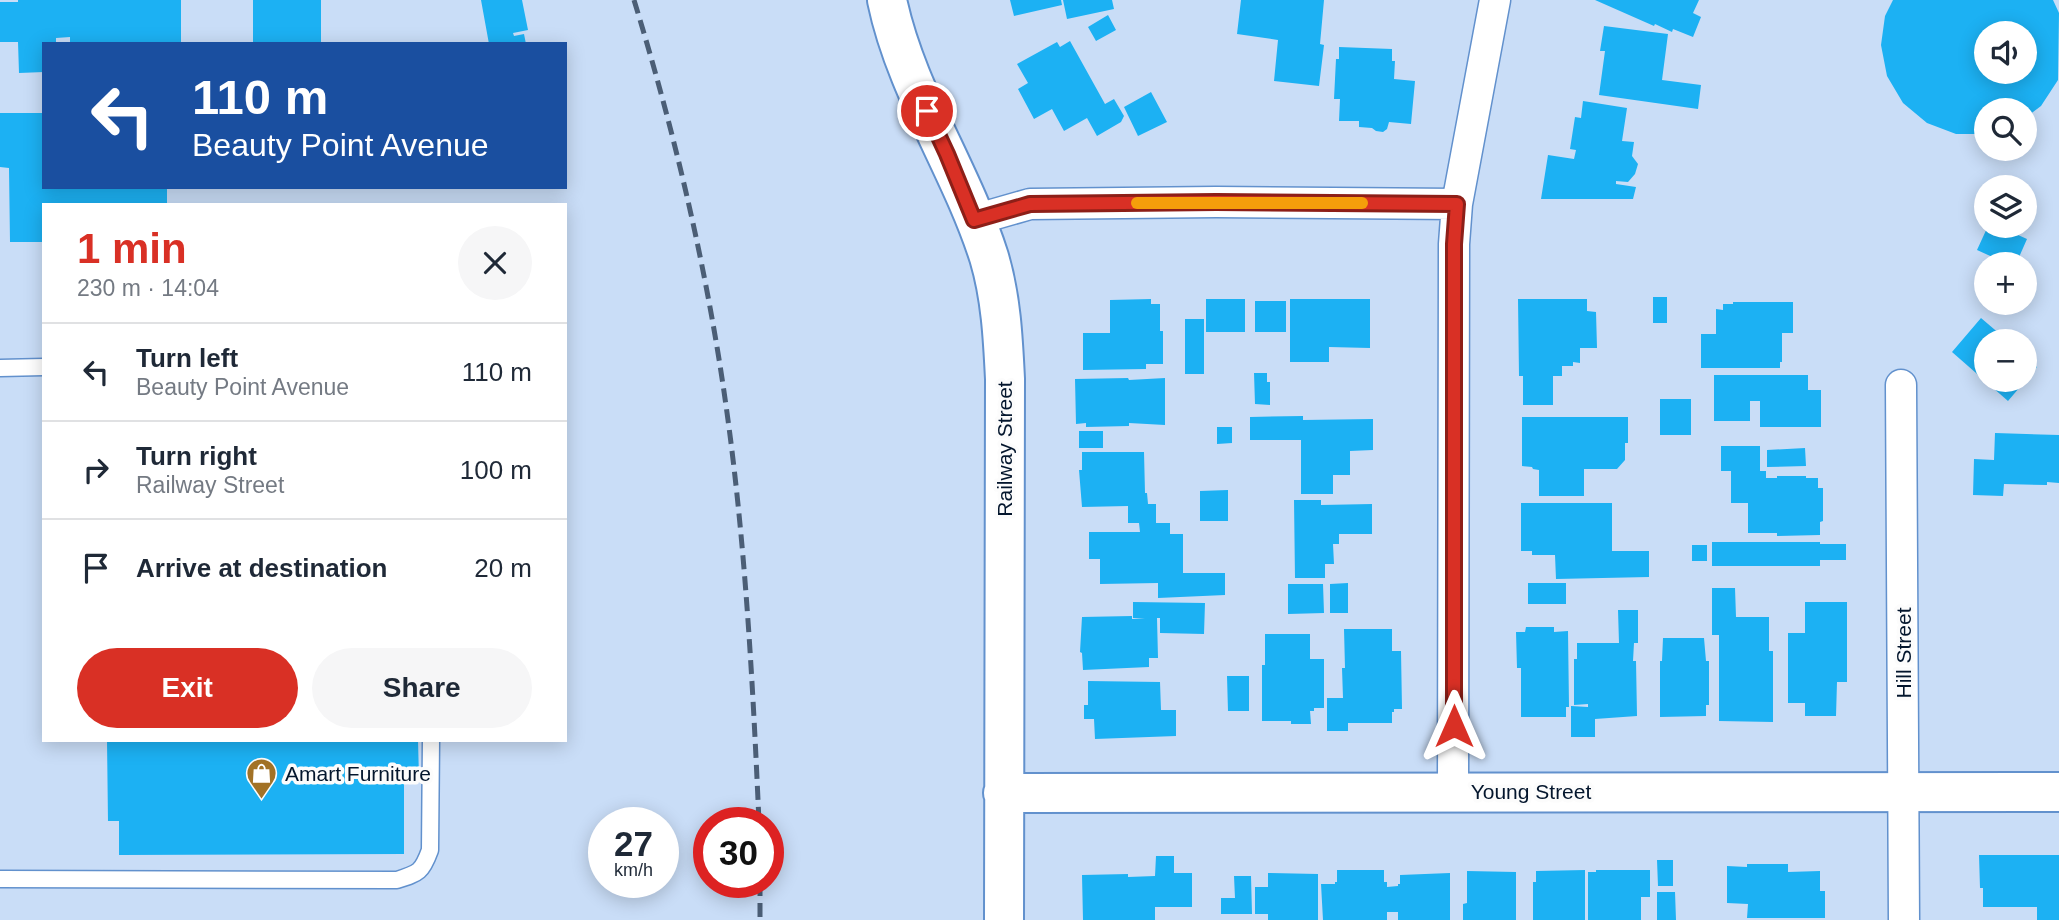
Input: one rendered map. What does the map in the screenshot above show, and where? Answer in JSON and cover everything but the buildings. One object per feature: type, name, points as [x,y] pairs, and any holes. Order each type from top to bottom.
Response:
[{"type":"street","name":"Railway Street","points":[[887,0],[892,25],[916,89],[974,220],[989,258],[998,293],[1005,379],[1004,920]]},
{"type":"street","points":[[1453,791],[1454,244],[1457,204],[1495,0]]},
{"type":"street","points":[[974,220],[1030,204],[1457,204]]},
{"type":"street","name":"Hill Street","points":[[1901,385],[1904,920]]},
{"type":"street","name":"Young Street","points":[[1003,793],[2059,792]]},
{"type":"lane","points":[[0,368],[42,367]]},
{"type":"lane","points":[[0,879],[397,880],[414,875],[424,867],[430,850],[431,742]]},
{"type":"railway","points":[[634,0],[664,103],[690,208],[720,367],[744,570],[758,807]]},
{"type":"railway","points":[[760,898],[760,920]]},
{"type":"slow traffic","points":[[1137,203],[1362,203]]},
{"type":"place","name":"Amart Furniture","points":[[262,800]]},
{"type":"route","points":[[927,111],[974,220],[1030,204],[1457,204],[1454,244],[1454,726]]}]
